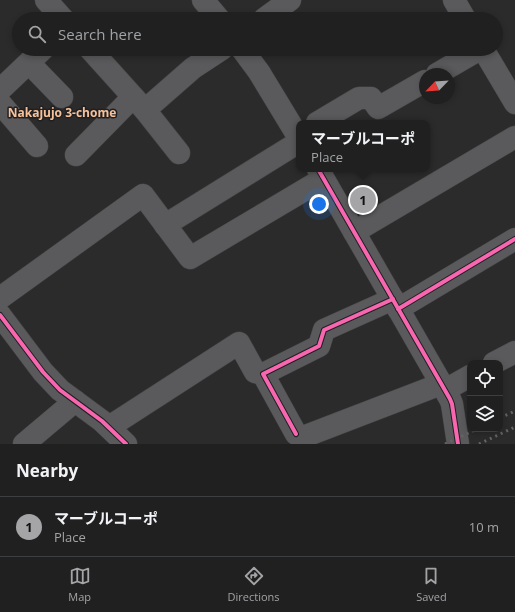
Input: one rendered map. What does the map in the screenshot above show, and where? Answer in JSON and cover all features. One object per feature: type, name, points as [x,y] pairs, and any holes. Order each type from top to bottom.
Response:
[{"type":"street","points":[[46,0],[57,12]]},
{"type":"street","points":[[203,0],[213,12]]},
{"type":"street","points":[[274,12],[290,0]]},
{"type":"street","points":[[0,90],[36,56],[62,97]]},
{"type":"street","points":[[96,56],[139,103],[179,153]]},
{"type":"street","points":[[76,155],[139,103],[211,56]]},
{"type":"street","points":[[247,56],[259,72],[296,134]]},
{"type":"street","points":[[448,68],[469,56]]},
{"type":"street","points":[[486,56],[514,98]]},
{"type":"street","points":[[322,120],[359,98],[371,98],[380,113],[419,85]]},
{"type":"street","points":[[0,103],[37,146]]},
{"type":"street","points":[[354,232],[515,136]]},
{"type":"street","points":[[166,225],[296,138]]},
{"type":"street","points":[[0,298],[143,195],[190,258],[320,174],[396,304],[452,404],[458,444]]},
{"type":"street","points":[[109,427],[239,343],[256,372],[263,374],[320,346],[324,330],[396,304],[515,240]]},
{"type":"street","points":[[0,315],[43,372],[60,390],[109,427],[126,444]]},
{"type":"street","points":[[500,360],[515,352]]},
{"type":"street","points":[[263,374],[291,439],[303,437],[467,377]]},
{"type":"street","points":[[24,444],[75,401]]},
{"type":"railway","points":[[503,417],[515,411]]},
{"type":"railway","points":[[479,444],[515,427]]},
{"type":"railway","points":[[445,444],[471,432]]},
{"type":"cycle path","points":[[320,172],[450,399],[458,444]]},
{"type":"cycle path","points":[[398,309],[515,239]]},
{"type":"cycle path","points":[[296,434],[263,374],[319,346],[324,330],[393,299]]},
{"type":"cycle path","points":[[0,315],[43,372],[60,390],[102,421],[126,444]]},
{"type":"place","name":"マーブルコーポ","points":[[363,200]]},
{"type":"district","name":"Nakajujo 3-chome","points":[[62,112]]}]
